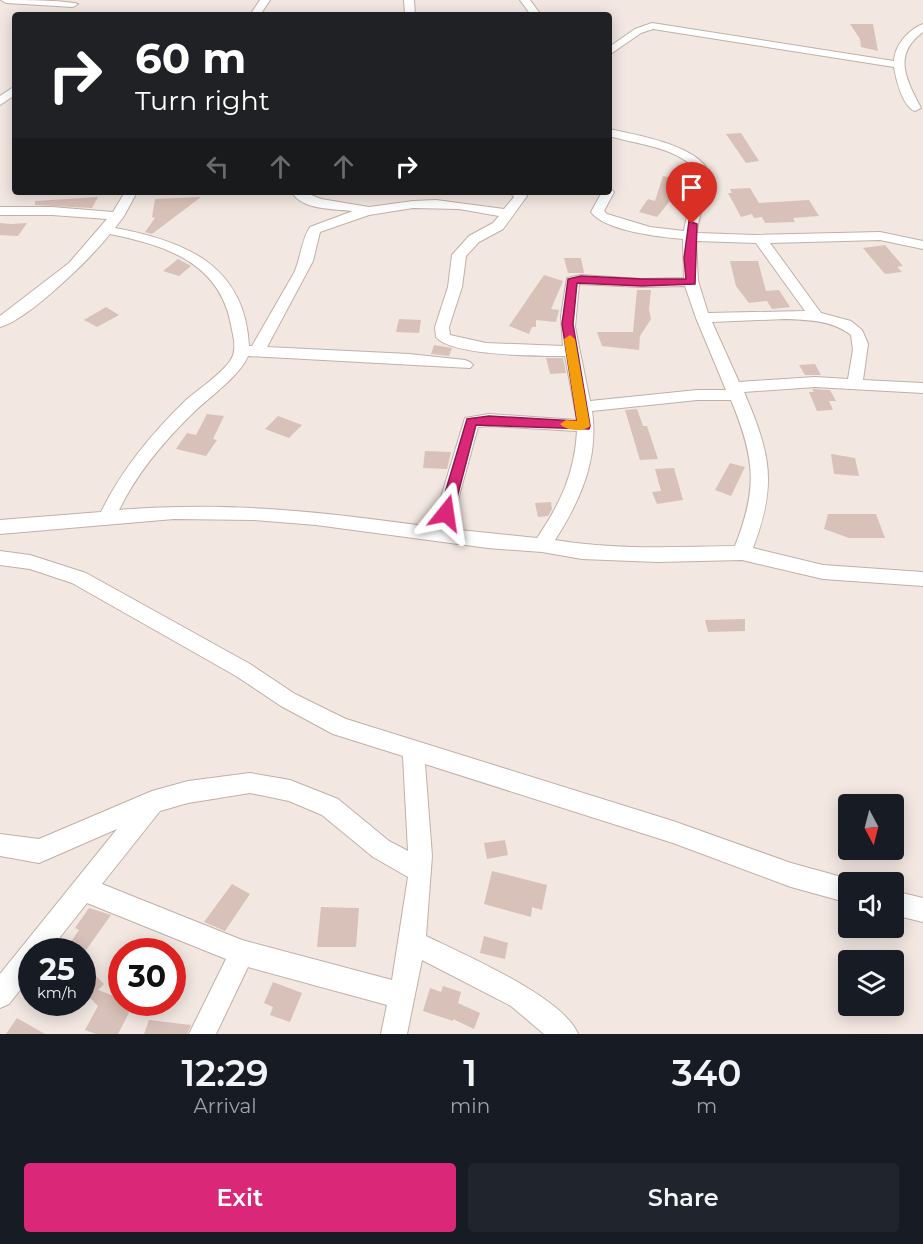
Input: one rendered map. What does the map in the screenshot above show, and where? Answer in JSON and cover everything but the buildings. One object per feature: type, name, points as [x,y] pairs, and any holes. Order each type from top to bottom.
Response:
[{"type":"street","points":[[6,0],[75,2]]},
{"type":"street","points":[[612,50],[638,31],[652,26],[898,65]]},
{"type":"street","points":[[915,108],[899,76],[898,65],[903,44],[913,33],[923,27]]},
{"type":"street","points":[[0,102],[12,92]]},
{"type":"street","points":[[612,133],[675,151],[694,159],[702,174],[691,236],[691,282],[703,318],[749,426],[761,479],[756,513],[742,553]]},
{"type":"street","points":[[0,323],[43,294],[75,267],[118,216],[129,195]]},
{"type":"street","points":[[300,195],[319,202],[372,210]]},
{"type":"street","points":[[520,195],[509,214],[498,226],[474,239],[459,255],[455,287],[442,327],[443,337],[466,344],[513,350],[572,351]]},
{"type":"street","points":[[606,195],[597,212],[602,217],[639,227],[691,236],[760,239],[881,236],[923,244]]},
{"type":"street","points":[[107,517],[118,490],[146,453],[188,408],[249,351],[298,279],[309,254],[314,230],[327,223],[372,210],[407,204],[440,202],[509,214]]},
{"type":"street","points":[[0,211],[52,211],[118,216]]},
{"type":"street","points":[[107,230],[174,246],[215,274],[224,287],[249,351]]},
{"type":"street","points":[[760,239],[814,314]]},
{"type":"street","points":[[542,545],[559,521],[576,486],[585,443],[583,407],[568,324],[573,280],[691,282]]},
{"type":"street","points":[[703,318],[814,314],[846,324],[857,333],[860,341],[855,383]]},
{"type":"street","points":[[249,351],[409,359],[465,365]]},
{"type":"street","points":[[583,407],[815,382],[923,388]]},
{"type":"street","points":[[439,534],[471,422],[489,420],[584,426]]},
{"type":"street","points":[[0,527],[174,512],[253,513],[316,518],[542,545],[582,552],[611,554],[742,553],[823,573],[923,579]]},
{"type":"street","points":[[0,558],[30,562],[79,578],[243,670],[288,700],[341,727],[672,832],[791,874],[838,888]]},
{"type":"street","points":[[394,1034],[412,942],[420,871],[419,811],[413,751]]},
{"type":"street","points":[[0,846],[32,852],[46,849],[152,802],[188,792],[250,783],[290,791],[330,807],[381,849],[420,871]]},
{"type":"street","points":[[44,938],[152,802]]},
{"type":"street","points":[[84,889],[242,953],[402,996]]},
{"type":"street","points":[[904,905],[923,910]]},
{"type":"street","points":[[412,942],[520,997],[565,1034]]},
{"type":"street","points":[[202,1034],[242,953]]},
{"type":"street","points":[[0,995],[18,971]]},
{"type":"slow traffic","points":[[566,424],[584,426],[583,407],[570,339]]},
{"type":"route","points":[[446,513],[471,422],[489,420],[584,426],[583,407],[568,324],[572,281],[596,279],[642,283],[691,282],[689,258],[692,224]]}]
